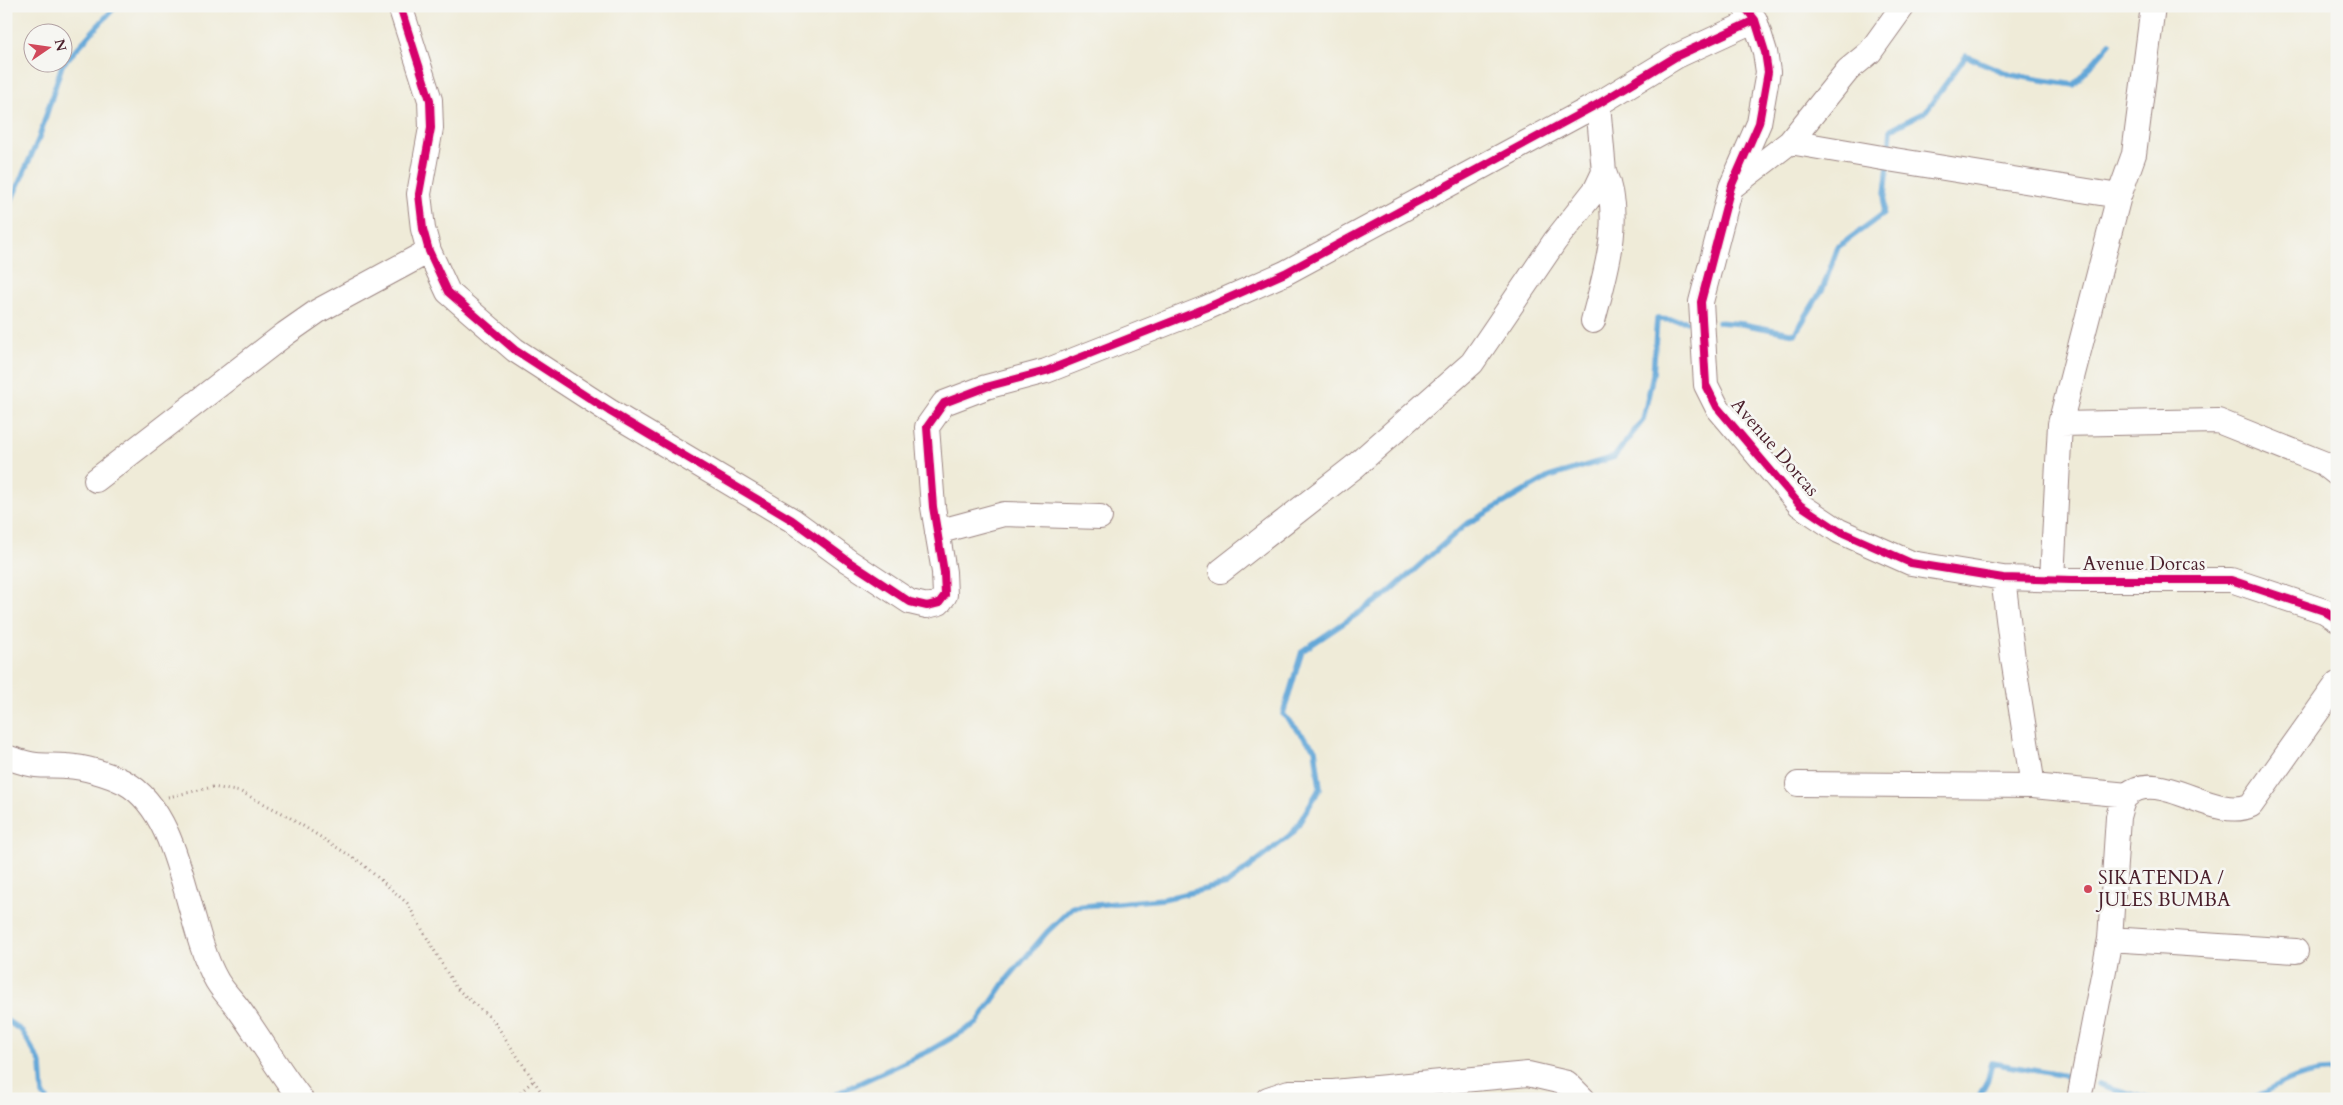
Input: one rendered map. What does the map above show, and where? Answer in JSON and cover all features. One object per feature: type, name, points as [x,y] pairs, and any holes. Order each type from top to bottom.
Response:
[{"type":"street","points":[[400,6],[430,100],[431,128],[419,194],[423,229],[429,251],[448,292],[515,350],[609,411],[792,520],[848,561],[910,602],[927,606],[939,603],[945,594],[944,572],[933,507],[927,427],[944,402],[986,387],[1046,371],[1206,308],[1285,273],[1598,104],[1750,13]]},
{"type":"street","points":[[1731,187],[1790,142],[1848,70],[1870,52],[1903,6]]},
{"type":"street","points":[[2052,579],[2060,424],[2119,196],[2134,154],[2154,6]]},
{"type":"street","name":"Avenue Dorcas","points":[[1750,13],[1765,52],[1768,72],[1759,123],[1731,187],[1701,302],[1706,384],[1717,407],[1800,505],[1839,531],[1911,563],[2003,578],[2231,580],[2324,611],[2337,619]]},
{"type":"street","points":[[1593,321],[1608,264],[1612,223],[1610,187],[1604,172],[1598,104]]},
{"type":"street","points":[[1790,142],[1888,160],[2119,196]]},
{"type":"street","points":[[1221,571],[1354,467],[1472,363],[1555,241],[1596,189],[1604,172]]},
{"type":"street","points":[[96,480],[285,334],[318,311],[429,251]]},
{"type":"street","points":[[2060,424],[2218,421],[2323,464],[2337,474]]},
{"type":"street","points":[[937,532],[1004,514],[1100,517]]},
{"type":"street","points":[[2003,578],[2013,659],[2033,786]]},
{"type":"street","points":[[2079,1099],[2110,939],[2118,817],[2123,801],[2128,795],[2138,789],[2162,788],[2216,806],[2237,809],[2251,805],[2337,684]]},
{"type":"street","points":[[6,757],[35,765],[66,766],[90,770],[124,782],[145,796],[160,818],[193,910],[205,956],[218,982],[238,1008],[276,1068],[300,1099]]},
{"type":"street","points":[[1798,784],[2033,786],[2128,795]]},
{"type":"street","points":[[2110,939],[2296,951]]},
{"type":"street","points":[[1268,1099],[1290,1092],[1333,1092],[1528,1074],[1567,1083],[1583,1099]]},
{"type":"path","points":[[149,802],[213,787],[241,792],[284,814],[360,862],[407,903],[456,988],[493,1020],[546,1099]]},
{"type":"path","points":[[512,1099],[533,1081]]},
{"type":"waterway","points":[[6,201],[11,201],[39,138],[62,65],[116,6]]},
{"type":"waterway","points":[[1889,153],[1891,129],[1925,112],[1966,56],[2011,75],[2074,85],[2110,43]]},
{"type":"waterway","points":[[1718,322],[1742,324],[1795,334],[1823,288],[1838,247],[1883,214],[1888,165]]},
{"type":"waterway","points":[[830,1099],[838,1093],[929,1051],[977,1023],[1008,978],[1047,932],[1073,907],[1163,899],[1227,884],[1293,833],[1320,788],[1315,749],[1283,714],[1302,651],[1387,594],[1465,525],[1549,477],[1614,457],[1643,420],[1653,374],[1657,319],[1686,321]]},
{"type":"waterway","points":[[6,1020],[22,1031],[41,1064],[43,1096],[47,1099]]},
{"type":"waterway","points":[[1975,1099],[1978,1098],[1988,1079],[1992,1063],[2066,1076]]},
{"type":"waterway","points":[[2252,1099],[2304,1075],[2326,1071],[2337,1072]]},
{"type":"waterway","points":[[2098,1084],[2148,1099]]},
{"type":"cycle path","points":[[400,6],[430,100],[431,128],[419,194],[423,229],[429,251],[448,292],[515,350],[609,411],[792,520],[848,561],[910,602],[927,606],[939,603],[945,595],[944,572],[933,507],[927,427],[944,403],[986,387],[1046,371],[1206,308],[1285,273],[1598,104],[1677,56],[1755,20]]},
{"type":"cycle path","points":[[1744,6],[1755,20],[1765,52],[1768,72],[1759,123],[1731,187],[1701,302],[1706,385],[1717,407],[1800,505],[1839,531],[1911,563],[2003,578],[2231,580],[2324,611],[2337,619]]},
{"type":"place","name":"SIKATENDA / JULES BUMBA","points":[[2088,889]]}]
